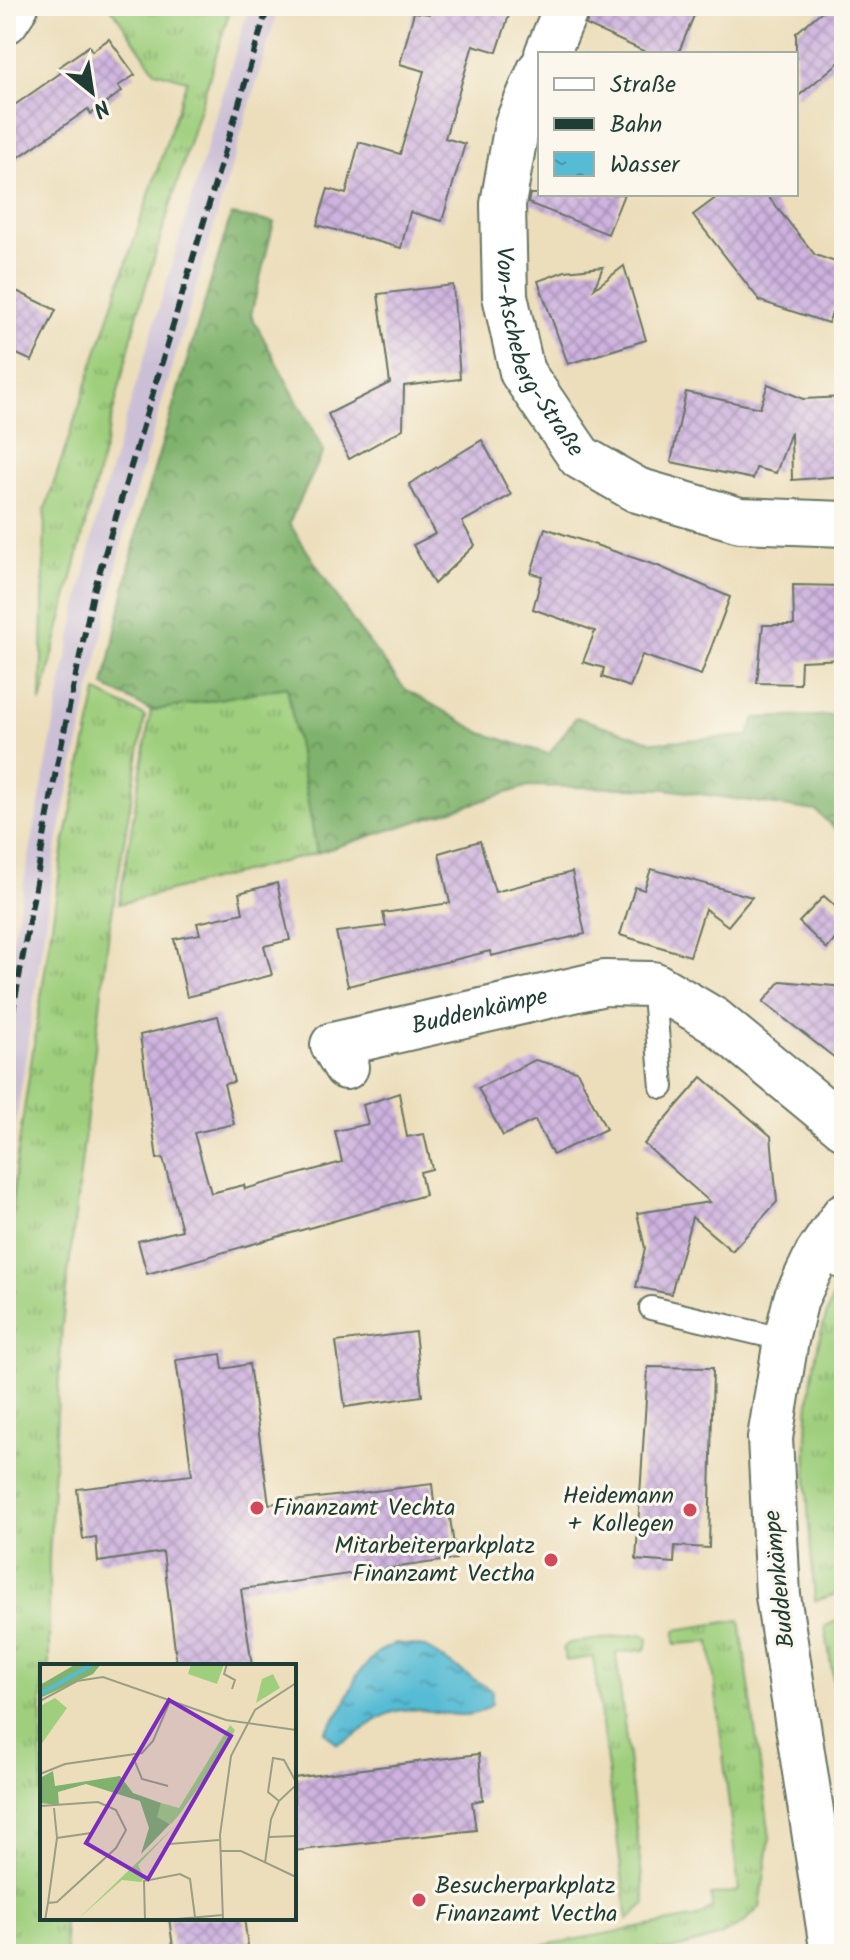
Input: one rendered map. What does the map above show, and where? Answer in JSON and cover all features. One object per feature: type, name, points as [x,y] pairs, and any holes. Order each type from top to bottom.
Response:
[{"type":"street","points":[[6,21],[16,6]]},
{"type":"street","points":[[548,52],[567,6]]},
{"type":"street","name":"Von-Ascheberg-Straße","points":[[538,75],[517,124],[503,204],[505,296],[522,372],[580,457],[637,490],[740,520],[844,524]]},
{"type":"street","name":"Buddenkämpe","points":[[346,1067],[333,1045],[604,983],[653,984],[714,1020],[844,1127]]},
{"type":"street","name":"Buddenkämpe","points":[[833,1954],[778,1596],[770,1438],[796,1299],[831,1262],[844,1215]]},
{"type":"lane","points":[[653,984],[662,1087]]},
{"type":"lane","points":[[651,1308],[786,1340]]},
{"type":"shaded area","points":[[249,6],[279,6],[128,517],[57,843],[6,1191],[6,978],[63,677],[96,519]]},
{"type":"green space","points":[[110,6],[231,6],[138,312],[41,703],[45,510],[187,80],[155,71]]},
{"type":"green space","points":[[231,215],[274,222],[251,315],[324,451],[289,523],[354,623],[404,688],[482,733],[549,754],[576,717],[654,742],[749,736],[755,718],[844,715],[844,837],[816,811],[666,789],[529,786],[317,853],[287,687],[151,711],[104,686],[141,513]]},
{"type":"green space","points":[[287,686],[317,853],[119,904],[151,711]]},
{"type":"green space","points":[[97,692],[145,716],[109,931],[62,1325],[49,1556],[49,1664],[40,1664],[40,1920],[63,1920],[66,1954],[6,1954],[6,1284],[15,1169],[64,845]]},
{"type":"green space","points":[[844,1272],[844,1592],[815,1601],[807,1476],[810,1392],[828,1311]]},
{"type":"green space","points":[[844,1618],[844,1700],[841,1706],[837,1704],[825,1626]]},
{"type":"green space","points":[[740,1620],[770,1837],[760,1907],[745,1922],[720,1936],[676,1949],[647,1954],[539,1954],[538,1946],[698,1917],[712,1908],[711,1895],[739,1891],[710,1642],[675,1644],[675,1630]]},
{"type":"green space","points":[[642,1634],[648,1639],[644,1650],[616,1653],[645,1904],[628,1920],[593,1657],[566,1661],[563,1648],[569,1643]]},
{"type":"water","points":[[396,1643],[425,1647],[492,1691],[492,1704],[482,1711],[460,1715],[414,1709],[392,1712],[337,1744],[325,1732],[342,1709],[357,1675],[378,1652]]},
{"type":"building","points":[[432,6],[512,6],[497,52],[473,45],[445,138],[465,144],[442,221],[410,212],[401,248],[317,225],[328,189],[346,194],[359,142],[400,154],[424,71],[400,64],[414,12],[429,14]]},
{"type":"building","points":[[591,6],[698,6],[679,52],[646,52],[586,25]]},
{"type":"building","points":[[828,6],[844,6],[844,58],[798,96],[798,52],[796,33]]},
{"type":"building","points":[[109,39],[135,75],[118,86],[122,91],[91,114],[88,109],[6,166],[6,111],[62,72],[59,67],[89,46],[92,51]]},
{"type":"building","points":[[530,194],[623,196],[608,234],[528,203]]},
{"type":"building","points":[[718,196],[768,196],[815,255],[844,265],[844,282],[828,323],[760,301],[693,215]]},
{"type":"building","points":[[624,266],[646,340],[568,364],[538,281],[565,271],[603,267],[594,289]]},
{"type":"building","points":[[453,285],[460,379],[404,386],[403,429],[349,459],[328,414],[390,383],[378,294]]},
{"type":"building","points":[[6,286],[56,310],[32,361],[6,349]]},
{"type":"building","points":[[768,384],[803,399],[844,397],[844,476],[792,480],[791,432],[776,473],[756,468],[753,479],[671,462],[686,392],[760,408]]},
{"type":"building","points":[[482,440],[511,495],[462,522],[475,545],[434,584],[413,545],[435,534],[409,484]]},
{"type":"building","points":[[545,528],[658,566],[730,597],[701,675],[642,655],[630,687],[602,677],[604,668],[583,662],[595,631],[533,609],[542,576],[531,573]]},
{"type":"building","points":[[793,585],[844,586],[844,659],[801,661],[800,684],[757,683],[763,625],[794,625]]},
{"type":"building","points":[[480,841],[495,892],[572,872],[585,934],[491,956],[490,951],[348,986],[336,932],[386,926],[383,913],[450,903],[439,853]]},
{"type":"building","points":[[651,869],[752,897],[728,926],[705,909],[690,956],[620,935],[635,887],[644,890]]},
{"type":"building","points":[[277,883],[290,940],[264,946],[272,975],[187,997],[174,939],[200,934],[197,923],[243,913],[239,893]]},
{"type":"building","points":[[824,896],[844,914],[844,929],[827,949],[799,922]]},
{"type":"building","points":[[781,981],[844,987],[844,1065],[763,1002]]},
{"type":"building","points":[[218,1016],[234,1082],[224,1084],[234,1124],[194,1133],[211,1193],[244,1185],[245,1189],[342,1162],[335,1131],[368,1124],[363,1105],[399,1093],[407,1137],[424,1134],[432,1169],[420,1172],[425,1195],[147,1274],[138,1241],[182,1230],[163,1158],[157,1159],[140,1035]]},
{"type":"building","points":[[535,1060],[577,1071],[606,1129],[553,1155],[535,1120],[503,1136],[478,1088]]},
{"type":"building","points":[[702,1077],[771,1136],[777,1202],[732,1251],[692,1217],[671,1294],[636,1287],[645,1248],[637,1213],[710,1202],[644,1144]]},
{"type":"building","points":[[415,1332],[422,1396],[345,1407],[336,1342]]},
{"type":"building","name":"Finanzamt Vechta","points":[[221,1354],[223,1369],[249,1364],[269,1504],[432,1484],[435,1511],[449,1511],[456,1559],[241,1589],[252,1664],[177,1664],[163,1552],[98,1562],[96,1537],[83,1539],[77,1489],[192,1475],[176,1360]]},
{"type":"building","points":[[648,1367],[713,1368],[709,1548],[675,1546],[674,1563],[636,1560]]},
{"type":"building","points":[[479,1754],[483,1800],[472,1802],[476,1830],[296,1851],[296,1778]]},
{"type":"building","points":[[169,1920],[244,1920],[249,1954],[174,1954]]},
{"type":"railway","points":[[6,1050],[57,765],[93,594],[268,6]]},
{"type":"place","name":"Finanzamt Vechta","points":[[257,1508]]},
{"type":"place","name":"Heidemann + Kollegen","points":[[690,1510]]},
{"type":"place","name":"Mitarbeiterparkplatz Finanzamt Vectha","points":[[551,1560]]},
{"type":"place","name":"Besucherparkplatz Finanzamt Vectha","points":[[419,1900]]}]
